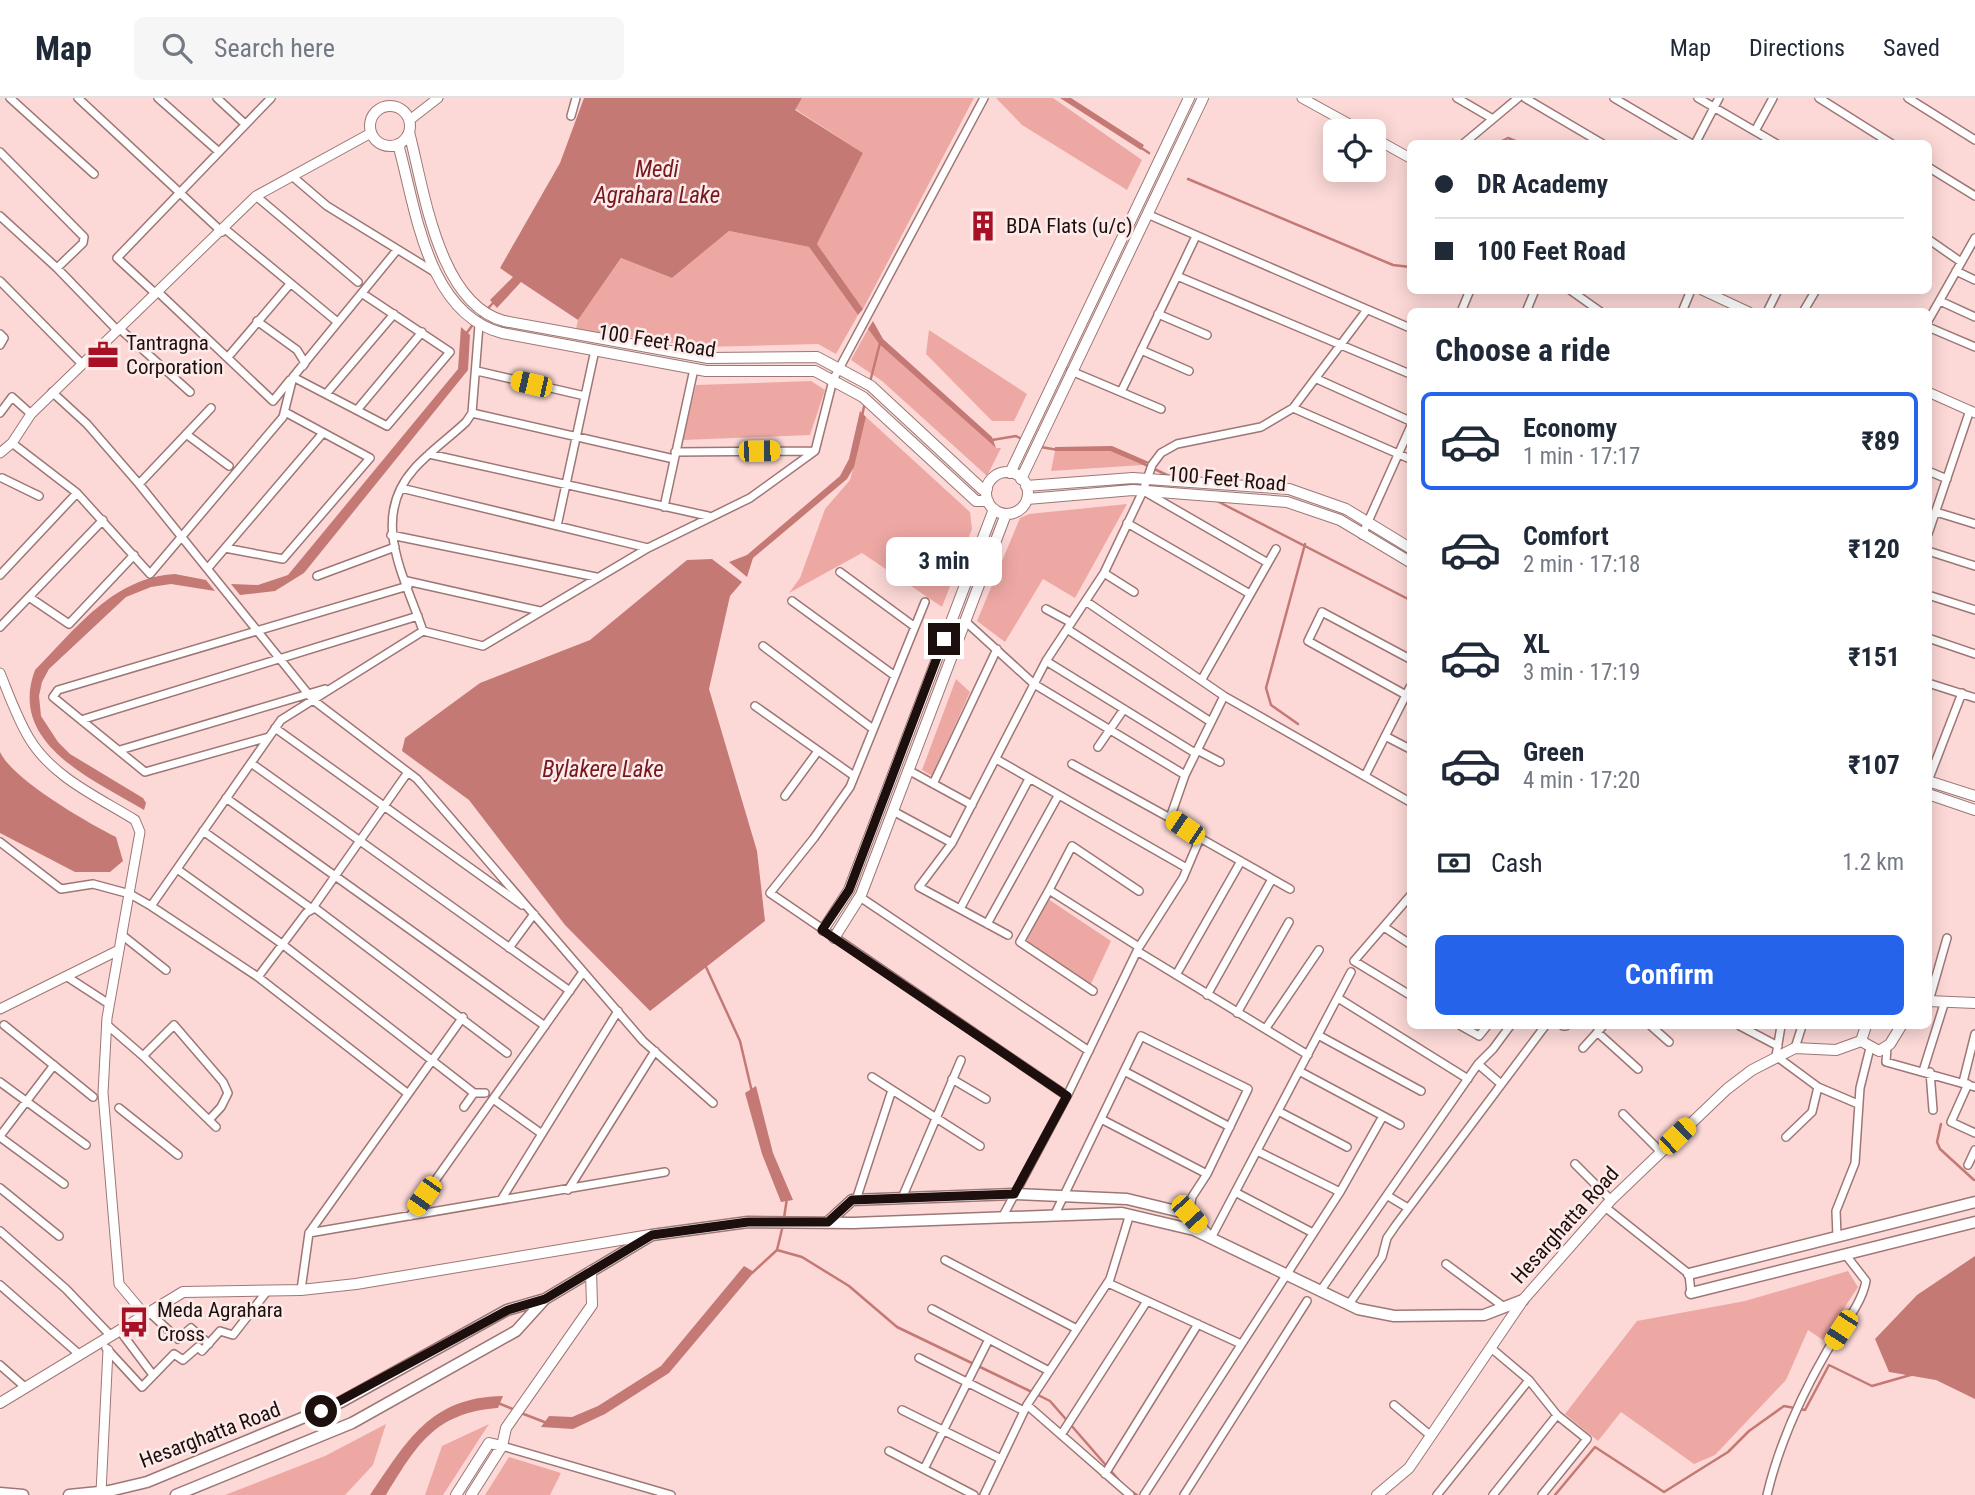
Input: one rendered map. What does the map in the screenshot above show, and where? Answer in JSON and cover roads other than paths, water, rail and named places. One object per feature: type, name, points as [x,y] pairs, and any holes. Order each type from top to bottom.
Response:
[{"type":"main road","points":[[395,98],[411,118],[409,132],[398,144],[382,144],[371,133],[374,114],[383,102],[400,108],[411,118]]},
{"type":"main road","points":[[991,505],[1006,514],[1018,511],[1027,499],[1024,483],[1027,467],[1046,422],[1203,98]]},
{"type":"main road","points":[[1010,473],[1184,100]]},
{"type":"main road","name":"100 Feet Road","points":[[409,132],[442,253],[462,290],[475,306],[498,319],[708,358],[814,356],[858,379],[882,396],[982,489],[987,489]]},
{"type":"main road","name":"100 Feet Road","points":[[398,144],[436,273],[467,315],[479,324],[494,331],[694,369],[811,370],[854,392],[976,500],[991,505]]},
{"type":"main road","points":[[822,930],[849,890],[991,505],[987,489],[998,475],[1010,473],[1024,483]]},
{"type":"main road","name":"100 Feet Road","points":[[1024,483],[1147,479],[1289,489],[1332,503],[1407,546]]},
{"type":"main road","name":"100 Feet Road","points":[[1027,499],[1143,491],[1287,502],[1327,514],[1407,560]]},
{"type":"main road","points":[[834,938],[860,897],[1006,514]]},
{"type":"main road","points":[[1932,782],[1975,796]]},
{"type":"main road","points":[[1932,795],[1975,810]]},
{"type":"main road","points":[[1932,1001],[1975,1003]]},
{"type":"main road","points":[[1866,1029],[1866,1044]]},
{"type":"main road","points":[[1887,1047],[1899,1029]]},
{"type":"main road","name":"Hesarghatta Road","points":[[0,1403],[80,1355],[104,1346],[116,1334],[183,1292],[301,1290],[356,1284],[652,1235],[748,1222],[1122,1213],[1194,1230],[1349,1304],[1394,1317],[1484,1315],[1523,1300],[1608,1203],[1727,1088],[1777,1051],[1795,1048],[1836,1050],[1866,1044],[1879,1051],[1887,1047]]},
{"type":"main road","points":[[828,1222],[856,1200],[1014,1194],[1126,1199],[1189,1214]]},
{"type":"main road","points":[[1689,1274],[1975,1202]]},
{"type":"main road","name":"Hesarghatta Road","points":[[1189,1214],[1211,1238]]},
{"type":"main road","points":[[1691,1293],[1975,1222]]},
{"type":"main road","points":[[545,1299],[652,1235]]},
{"type":"main road","points":[[471,1495],[502,1446],[506,1427],[592,1305],[591,1271]]},
{"type":"main road","name":"Hesarghatta Road","points":[[69,1495],[101,1492],[147,1482],[282,1429],[341,1402],[508,1310],[545,1299]]},
{"type":"main road","name":"Hesarghatta Road","points":[[176,1495],[352,1423],[516,1331],[545,1299]]},
{"type":"main road","points":[[1377,1495],[1409,1468],[1523,1300]]},
{"type":"main road","points":[[456,1495],[489,1443],[502,1446]]},
{"type":"main road","points":[[0,1493],[23,1495]]},
{"type":"street","points":[[10,98],[94,174]]},
{"type":"street","points":[[78,98],[180,192],[335,320]]},
{"type":"street","points":[[158,98],[219,152]]},
{"type":"street","points":[[217,98],[246,124]]},
{"type":"street","points":[[271,98],[117,258],[273,401],[397,250]]},
{"type":"street","points":[[411,118],[438,98]]},
{"type":"street","points":[[571,116],[576,98]]},
{"type":"street","points":[[151,905],[281,720],[424,631],[483,646],[648,548],[750,498],[815,451],[833,380],[984,98]]},
{"type":"street","points":[[1302,98],[1340,119]]},
{"type":"street","points":[[1457,98],[1493,119]]},
{"type":"street","points":[[1468,140],[1518,98]]},
{"type":"street","points":[[1525,98],[1596,140]]},
{"type":"street","points":[[1614,98],[1687,140]]},
{"type":"street","points":[[1698,98],[1770,140]]},
{"type":"street","points":[[1696,140],[1719,98]]},
{"type":"street","points":[[1755,131],[1773,98]]},
{"type":"street","points":[[1819,98],[1886,140]]},
{"type":"street","points":[[1908,98],[1975,140]]},
{"type":"street","points":[[0,453],[12,443],[31,414],[52,392],[256,197],[371,133]]},
{"type":"street","points":[[1386,145],[1407,156]]},
{"type":"street","points":[[0,152],[84,237],[83,243],[57,268]]},
{"type":"street","points":[[1932,169],[1975,196]]},
{"type":"street","points":[[292,176],[327,206],[436,273]]},
{"type":"street","points":[[256,197],[358,282]]},
{"type":"street","points":[[1147,214],[1407,327]]},
{"type":"street","points":[[0,216],[119,330],[190,392]]},
{"type":"street","points":[[1121,392],[1196,236]]},
{"type":"street","points":[[1932,314],[1975,238]]},
{"type":"street","points":[[1932,242],[1961,262]]},
{"type":"street","points":[[1956,271],[1975,280]]},
{"type":"street","points":[[1177,276],[1407,373]]},
{"type":"street","points":[[0,281],[82,364]]},
{"type":"street","points":[[228,357],[290,284]]},
{"type":"street","points":[[293,377],[387,426],[450,352],[363,294]]},
{"type":"street","points":[[1576,294],[1595,308]]},
{"type":"street","points":[[1940,301],[1975,317]]},
{"type":"street","points":[[1008,935],[919,887],[952,844],[1046,661],[1104,573],[1161,453],[1177,444],[1261,427],[1293,408],[1367,311]]},
{"type":"street","points":[[326,394],[394,314]]},
{"type":"street","points":[[1158,314],[1207,335]]},
{"type":"street","points":[[12,443],[77,493],[150,574],[283,417],[293,377],[305,363],[303,355],[257,321]]},
{"type":"street","points":[[424,631],[391,535],[392,508],[412,471],[466,422],[472,413],[479,324]]},
{"type":"street","points":[[1932,329],[1975,347]]},
{"type":"street","points":[[357,410],[422,332]]},
{"type":"street","points":[[0,334],[5,338],[0,345]]},
{"type":"street","points":[[557,526],[595,350]]},
{"type":"street","points":[[1141,350],[1189,371]]},
{"type":"street","points":[[664,507],[694,369]]},
{"type":"street","points":[[477,371],[585,396]]},
{"type":"street","points":[[1071,371],[1161,408]]},
{"type":"street","points":[[1317,379],[1407,420]]},
{"type":"street","points":[[52,392],[87,424],[139,484],[313,700],[408,772],[618,1012],[655,1051],[713,1103]]},
{"type":"street","points":[[1932,394],[1973,412],[1932,523]]},
{"type":"street","points":[[0,412],[12,397],[31,414]]},
{"type":"street","points":[[139,484],[211,408]]},
{"type":"street","points":[[1293,408],[1407,458]]},
{"type":"street","points":[[225,548],[283,559],[370,458],[285,412]]},
{"type":"street","points":[[472,413],[675,456],[815,451]]},
{"type":"street","points":[[208,568],[323,433]]},
{"type":"street","points":[[186,434],[229,466]]},
{"type":"street","points":[[1362,535],[1407,435]]},
{"type":"street","points":[[429,454],[709,517]]},
{"type":"street","points":[[1932,473],[1947,479]]},
{"type":"street","points":[[1,479],[39,496]]},
{"type":"street","points":[[401,488],[648,548]]},
{"type":"street","points":[[1143,491],[1268,563]]},
{"type":"street","points":[[0,575],[77,493]]},
{"type":"street","points":[[1936,512],[1975,524]]},
{"type":"street","points":[[0,627],[103,520]]},
{"type":"street","points":[[1127,523],[1250,594]]},
{"type":"street","points":[[391,535],[597,578]]},
{"type":"street","points":[[317,576],[395,547]]},
{"type":"street","points":[[1202,678],[1276,549]]},
{"type":"street","points":[[1932,552],[1975,566]]},
{"type":"street","points":[[29,597],[69,624],[134,555]]},
{"type":"street","points":[[840,572],[915,627]]},
{"type":"street","points":[[1104,573],[1134,592]]},
{"type":"street","points":[[269,737],[145,772],[54,698],[58,690],[407,583],[540,611]]},
{"type":"street","points":[[1932,596],[1975,610]]},
{"type":"street","points":[[792,601],[895,677]]},
{"type":"street","points":[[925,602],[854,776],[814,838],[770,893],[1067,1096]]},
{"type":"street","points":[[1087,602],[1224,696],[1407,800]]},
{"type":"street","points":[[1045,609],[1212,722]]},
{"type":"street","points":[[1365,776],[1407,700],[1308,641],[1322,612],[1407,657]]},
{"type":"street","points":[[81,720],[418,616]]},
{"type":"street","points":[[965,621],[1034,684],[1185,775]]},
{"type":"street","points":[[1932,639],[1975,654]]},
{"type":"street","points":[[763,646],[873,729]]},
{"type":"street","points":[[933,784],[997,649]]},
{"type":"street","points":[[1046,661],[1196,751],[1220,762]]},
{"type":"street","points":[[0,673],[24,728],[45,758],[67,778],[137,824],[141,840],[109,1004],[103,1093],[119,1284],[147,1314],[178,1339],[191,1328],[208,1344]]},
{"type":"street","points":[[1932,684],[1975,698]]},
{"type":"street","points":[[120,750],[335,686]]},
{"type":"street","points":[[1932,771],[1962,694]]},
{"type":"street","points":[[1170,818],[1185,775],[1224,696]]},
{"type":"street","points":[[755,706],[854,776]]},
{"type":"street","points":[[1098,747],[1124,709]]},
{"type":"street","points":[[275,728],[533,913]]},
{"type":"street","points":[[1385,736],[1407,747]]},
{"type":"street","points":[[785,796],[818,751]]},
{"type":"street","points":[[996,759],[1185,867]]},
{"type":"street","points":[[251,763],[569,990]]},
{"type":"street","points":[[1072,764],[1290,889]]},
{"type":"street","points":[[908,770],[972,805]]},
{"type":"street","points":[[258,977],[312,909],[408,772]]},
{"type":"street","points":[[960,909],[1029,779]]},
{"type":"street","points":[[986,924],[1058,796]]},
{"type":"street","points":[[226,798],[545,1026]]},
{"type":"street","points":[[893,811],[952,844]]},
{"type":"street","points":[[203,831],[312,909],[339,924],[507,1053]]},
{"type":"street","points":[[1003,1216],[1067,1096],[1138,949],[1183,878],[1185,867],[1200,838]]},
{"type":"street","points":[[0,842],[61,889],[93,884],[130,894],[151,905],[258,977],[407,1093]]},
{"type":"street","points":[[1093,991],[1020,942],[1072,846],[1139,891]]},
{"type":"street","points":[[1177,975],[1241,861]]},
{"type":"street","points":[[177,869],[282,944],[430,1061],[474,1093],[485,1093]]},
{"type":"street","points":[[1208,995],[1272,879]]},
{"type":"street","points":[[1049,890],[1208,995],[1308,1055]]},
{"type":"street","points":[[860,897],[1089,1051]]},
{"type":"street","points":[[1407,900],[1354,961],[1407,993]]},
{"type":"street","points":[[509,948],[533,913]]},
{"type":"street","points":[[1237,1013],[1289,922]]},
{"type":"street","points":[[1384,927],[1407,942]]},
{"type":"street","points":[[122,935],[166,970]]},
{"type":"street","points":[[1932,990],[1947,938]]},
{"type":"street","points":[[0,1009],[69,978],[119,950]]},
{"type":"street","points":[[1266,1028],[1319,950]]},
{"type":"street","points":[[410,1216],[583,972]]},
{"type":"street","points":[[1211,1238],[1351,972]]},
{"type":"street","points":[[69,978],[109,1004]]},
{"type":"street","points":[[1338,998],[1468,1079]]},
{"type":"street","points":[[1933,1110],[1926,1072],[1945,1001]]},
{"type":"street","points":[[501,1200],[618,1012]]},
{"type":"street","points":[[301,1290],[309,1233],[463,1017]]},
{"type":"street","points":[[143,1056],[182,1018]]},
{"type":"street","points":[[106,1024],[143,1056],[216,1128]]},
{"type":"street","points":[[4,1025],[93,1097]]},
{"type":"street","points":[[174,1026],[223,1083],[228,1093],[209,1120]]},
{"type":"street","points":[[1466,1029],[1479,1037],[1485,1029]]},
{"type":"street","points":[[1321,1290],[1478,1064],[1508,1029]]},
{"type":"street","points":[[1349,1304],[1382,1258],[1387,1238],[1408,1208],[1543,1029]]},
{"type":"street","points":[[1584,1048],[1600,1029]]},
{"type":"street","points":[[1654,1029],[1669,1042]]},
{"type":"street","points":[[1744,1029],[1777,1051],[1818,1087],[1858,1104]]},
{"type":"street","points":[[1777,1051],[1781,1029]]},
{"type":"street","points":[[1795,1048],[1801,1029]]},
{"type":"street","points":[[1597,1032],[1638,1069]]},
{"type":"street","points":[[1975,1034],[1969,1084],[1951,1122],[1975,1133]]},
{"type":"street","points":[[1318,1035],[1421,1091]]},
{"type":"street","points":[[1055,1214],[1141,1036],[1248,1089],[1207,1174],[1192,1197],[1189,1214],[1194,1230]]},
{"type":"street","points":[[1837,1236],[1836,1211],[1855,1163],[1858,1104],[1866,1044]]},
{"type":"street","points":[[1887,1047],[1886,1062],[1969,1084]]},
{"type":"street","points":[[568,1190],[655,1051]]},
{"type":"street","points":[[902,1198],[934,1117],[961,1060]]},
{"type":"street","points":[[1478,1064],[1501,1084]]},
{"type":"street","points":[[54,1065],[0,1137],[64,1184]]},
{"type":"street","points":[[1124,1071],[1230,1127]]},
{"type":"street","points":[[1300,1071],[1400,1125]]},
{"type":"street","points":[[872,1077],[980,1146]]},
{"type":"street","points":[[952,1079],[986,1099]]},
{"type":"street","points":[[0,1082],[86,1145]]},
{"type":"street","points":[[1786,1137],[1812,1112],[1818,1087]]},
{"type":"street","points":[[856,1200],[892,1090]]},
{"type":"street","points":[[464,1107],[474,1093]]},
{"type":"street","points":[[493,1099],[542,1134]]},
{"type":"street","points":[[119,1108],[178,1155]]},
{"type":"street","points":[[1278,1111],[1347,1147]]},
{"type":"street","points":[[1623,1114],[1661,1152]]},
{"type":"street","points":[[1144,1495],[1340,1192],[1383,1116]]},
{"type":"street","points":[[1101,1119],[1207,1174]]},
{"type":"street","points":[[1968,1165],[1975,1150]]},
{"type":"street","points":[[1257,1151],[1340,1192]]},
{"type":"street","points":[[1574,1164],[1608,1203],[1689,1274],[1691,1293]]},
{"type":"street","points":[[309,1233],[665,1172]]},
{"type":"street","points":[[0,1188],[59,1236]]},
{"type":"street","points":[[1235,1192],[1313,1233]]},
{"type":"street","points":[[1388,1196],[1408,1208]]},
{"type":"street","points":[[984,1495],[1025,1408],[1108,1283],[1129,1217]]},
{"type":"street","points":[[0,1231],[116,1334],[153,1375]]},
{"type":"street","points":[[1767,1495],[1786,1433],[1797,1409],[1827,1351],[1864,1293],[1866,1281],[1845,1254]]},
{"type":"street","points":[[945,1260],[1077,1329]]},
{"type":"street","points":[[1446,1264],[1504,1307]]},
{"type":"street","points":[[1108,1283],[1241,1345]]},
{"type":"street","points":[[0,1285],[80,1355]]},
{"type":"street","points":[[104,1346],[142,1387],[174,1354],[183,1360],[198,1347],[202,1351],[220,1331],[233,1335],[268,1289]]},
{"type":"street","points":[[1061,1435],[1147,1301]]},
{"type":"street","points":[[1184,1495],[1307,1301]]},
{"type":"street","points":[[932,1309],[1049,1371]]},
{"type":"street","points":[[1105,1474],[1198,1324]]},
{"type":"street","points":[[924,1469],[989,1339]]},
{"type":"street","points":[[101,1492],[104,1346]]},
{"type":"street","points":[[1491,1348],[1529,1380],[1557,1415],[1587,1439],[1542,1495]]},
{"type":"street","points":[[919,1357],[1025,1408],[1061,1435],[1130,1495]]},
{"type":"street","points":[[0,1365],[26,1388]]},
{"type":"street","points":[[1437,1495],[1529,1380]]},
{"type":"street","points":[[1394,1405],[1431,1436]]},
{"type":"street","points":[[902,1409],[1001,1459]]},
{"type":"street","points":[[1493,1495],[1557,1415]]},
{"type":"street","points":[[502,1446],[671,1495]]},
{"type":"street","points":[[889,1451],[974,1495]]},
{"type":"water","name":"Medi Agrahara Lake","points":[[584,98],[802,98],[795,110],[863,153],[817,244],[863,309],[858,315],[809,247],[729,231],[672,278],[621,258],[578,320],[521,282],[497,308],[490,300],[513,277],[500,268],[560,163]]},
{"type":"water","points":[[1060,98],[1071,98],[1144,145],[1141,150]]},
{"type":"water","points":[[873,321],[883,339],[992,437],[996,448],[879,344],[868,329]]},
{"type":"water","points":[[461,327],[470,335],[468,370],[304,573],[275,591],[240,595],[231,584],[258,585],[288,575],[458,369]]},
{"type":"water","points":[[860,411],[866,417],[854,467],[847,479],[753,558],[747,577],[729,562],[747,555],[840,476],[849,459]]},
{"type":"water","points":[[1112,446],[1149,462],[1143,465],[1110,451],[1055,451],[1055,447]]},
{"type":"water","name":"Bylakere Lake","points":[[712,559],[742,582],[730,596],[709,689],[757,851],[765,921],[650,1011],[565,925],[469,800],[402,751],[405,738],[480,683],[590,640],[687,560]]},
{"type":"water","points":[[175,574],[206,580],[215,591],[171,584],[151,587],[126,597],[49,669],[39,696],[41,716],[58,742],[70,754],[143,798],[146,803],[144,810],[80,772],[60,756],[44,739],[33,719],[30,696],[35,670],[97,608],[132,585]]},
{"type":"water","points":[[0,752],[35,788],[116,837],[123,861],[110,872],[75,872],[0,833]]},
{"type":"water","points":[[756,1086],[773,1153],[793,1200],[781,1202],[762,1154],[745,1093]]},
{"type":"water","points":[[1975,1256],[1975,1399],[1936,1380],[1889,1372],[1875,1339],[1917,1295]]},
{"type":"water","points":[[744,1266],[754,1272],[669,1373],[605,1414],[573,1429],[541,1427],[549,1416],[572,1417],[598,1406],[661,1366]]},
{"type":"water","points":[[503,1396],[498,1408],[476,1411],[443,1425],[418,1447],[386,1495],[370,1495],[409,1440],[439,1414],[457,1404],[478,1398]]},
{"type":"waterway","points":[[1504,140],[1513,140]]},
{"type":"waterway","points":[[1140,147],[1149,153]]},
{"type":"waterway","points":[[1188,179],[1393,265],[1407,267]]},
{"type":"waterway","points":[[479,318],[493,303]]},
{"type":"waterway","points":[[466,334],[474,323]]},
{"type":"waterway","points":[[870,382],[880,343]]},
{"type":"waterway","points":[[862,416],[865,402]]},
{"type":"waterway","points":[[992,440],[1016,436],[1022,439]]},
{"type":"waterway","points":[[1041,447],[1058,450]]},
{"type":"waterway","points":[[1142,463],[1171,477]]},
{"type":"waterway","points":[[1217,501],[1407,598]]},
{"type":"waterway","points":[[1298,724],[1271,705],[1266,688],[1305,544]]},
{"type":"waterway","points":[[706,967],[740,1041],[752,1092]]},
{"type":"waterway","points":[[1941,1124],[1937,1142],[1940,1149],[1974,1180]]},
{"type":"waterway","points":[[784,1218],[787,1198]]},
{"type":"waterway","points":[[752,1273],[777,1250],[783,1225]]},
{"type":"waterway","points":[[777,1250],[802,1257],[849,1286],[897,1327],[1032,1392]]},
{"type":"waterway","points":[[1555,1495],[1595,1447],[1664,1492],[1728,1452],[1749,1431],[1784,1406],[1805,1410],[1829,1365],[1872,1386],[1914,1374]]},
{"type":"waterway","points":[[1038,1395],[1050,1401],[1124,1486]]},
{"type":"waterway","points":[[498,1403],[515,1410]]},
{"type":"waterway","points":[[521,1413],[547,1423]]},
{"type":"waterway","points":[[1129,1490],[1137,1495]]},
{"type":"place","name":"BDA Flats (u/c)","points":[[983,226]]},
{"type":"place","name":"Tantragna Corporation","points":[[103,355]]},
{"type":"place","name":"Meda Agrahara Cross","points":[[134,1322]]}]
